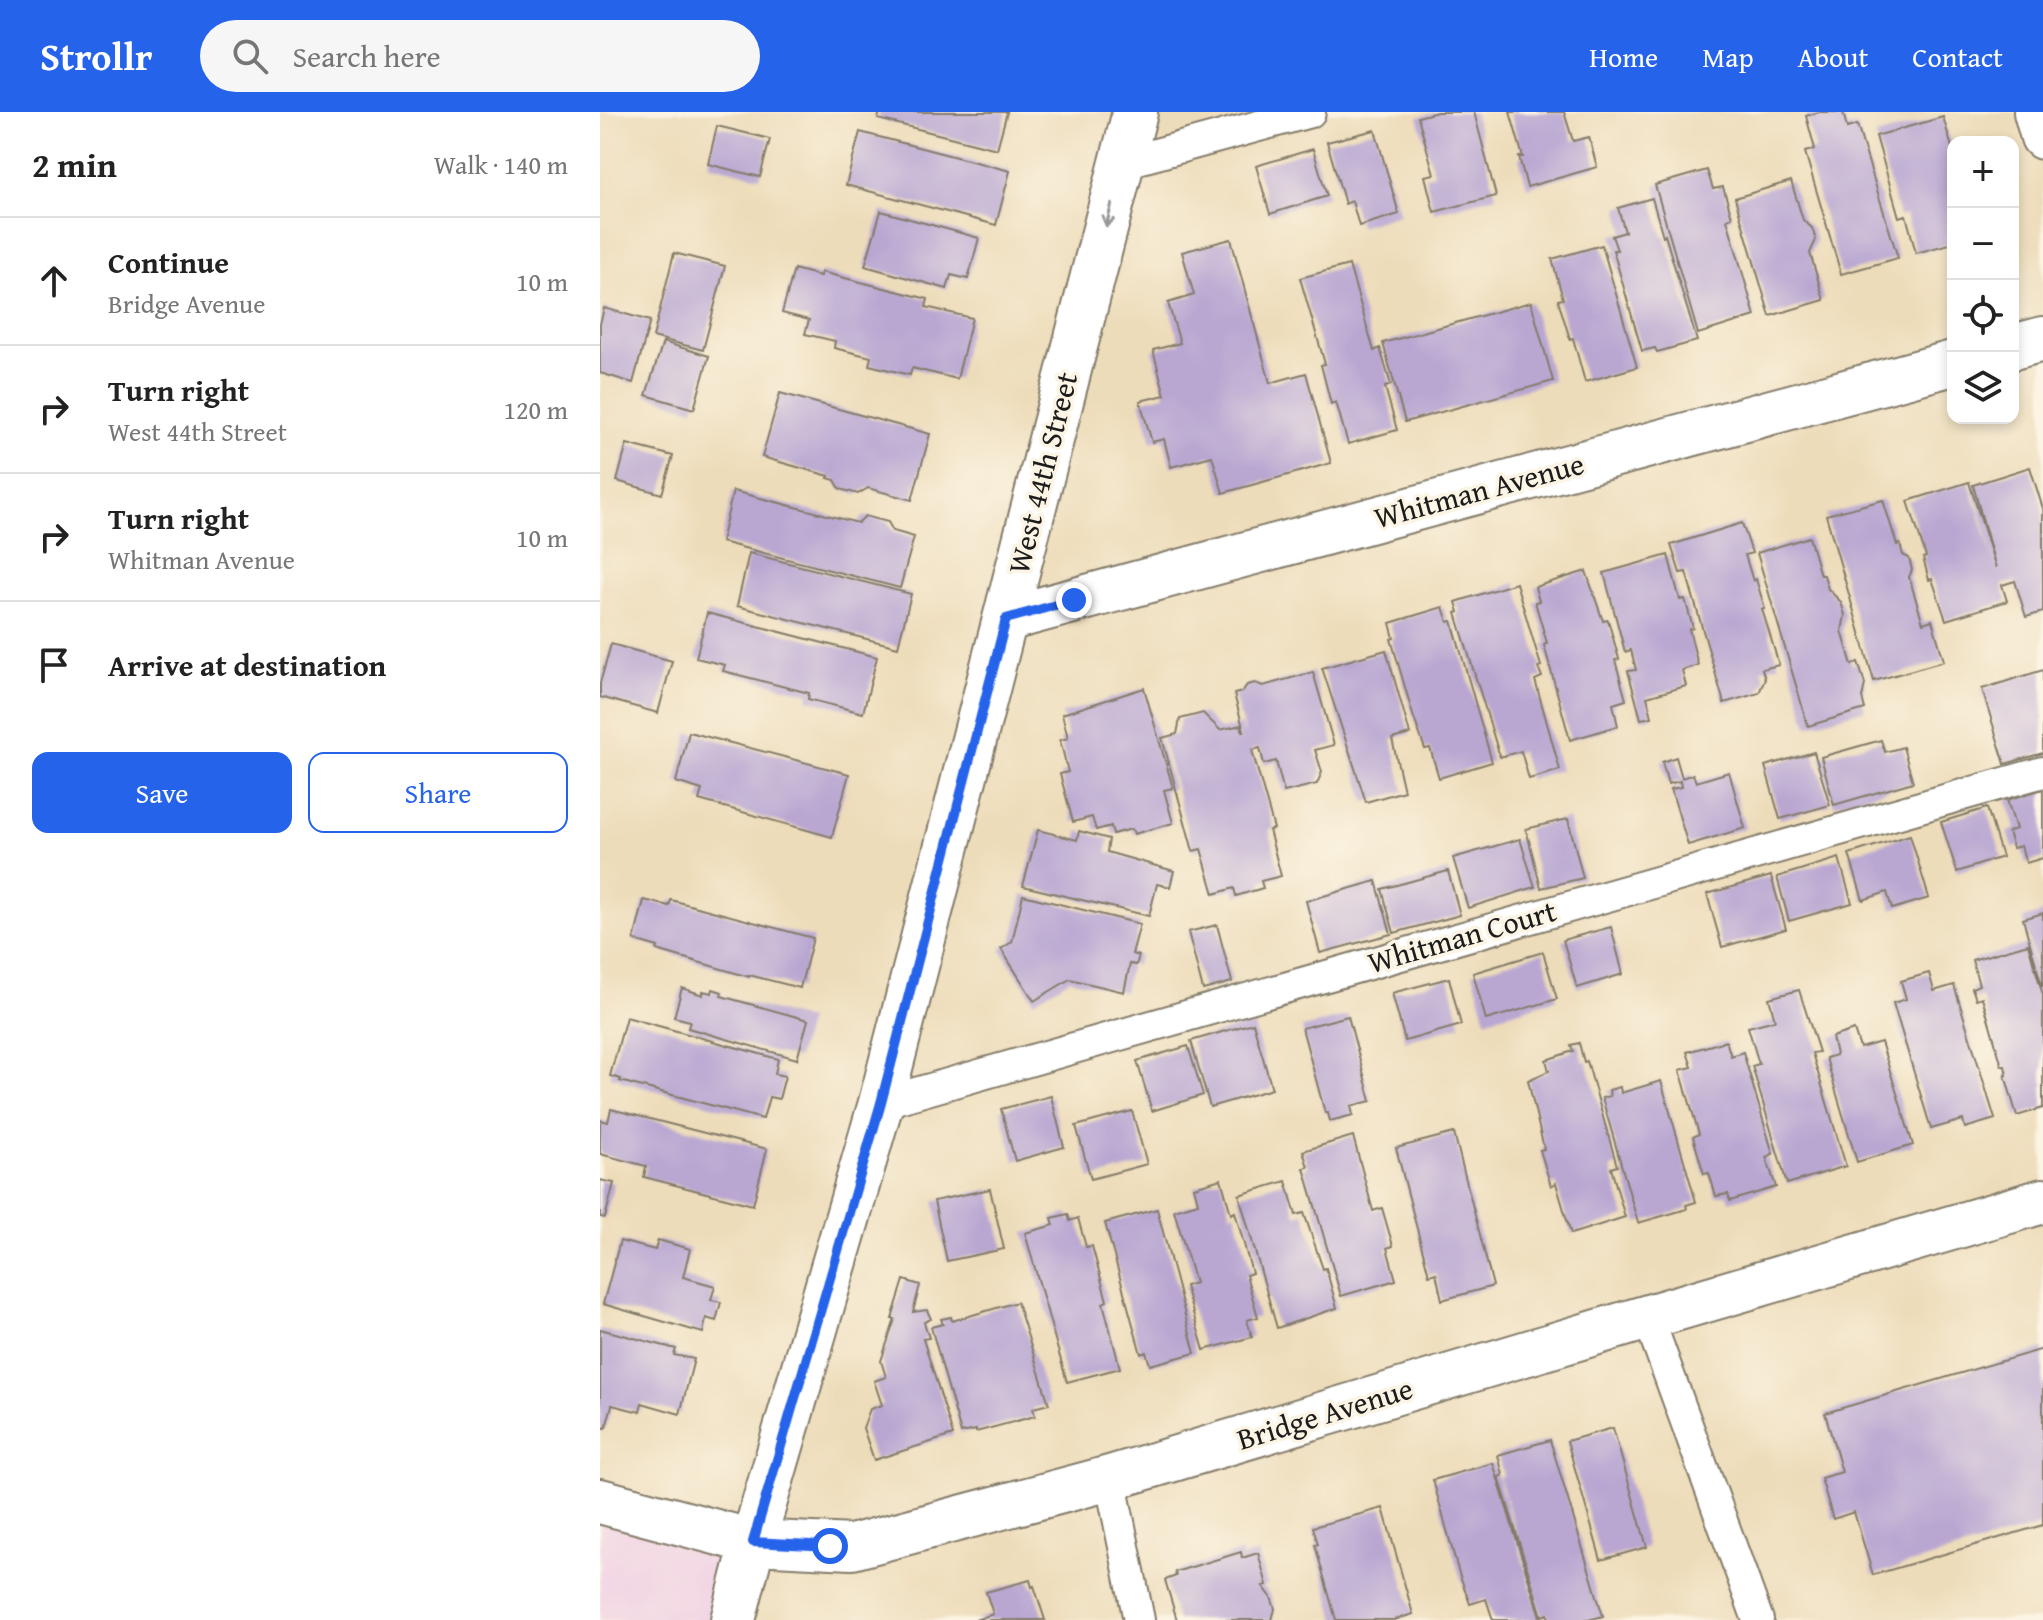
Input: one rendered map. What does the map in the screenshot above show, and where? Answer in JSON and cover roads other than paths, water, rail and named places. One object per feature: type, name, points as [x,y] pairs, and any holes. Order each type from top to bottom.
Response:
[{"type":"street","name":"West 44th Street","points":[[733,1620],[881,1103],[1135,112]]},
{"type":"street","points":[[2036,112],[2043,137]]},
{"type":"street","points":[[2019,345],[2043,339]]},
{"type":"street","name":"Whitman Avenue","points":[[1006,619],[1947,365]]},
{"type":"street","name":"Bridge Avenue","points":[[600,1501],[753,1542],[852,1547],[1110,1478],[2043,1201]]},
{"type":"lane","points":[[1123,163],[1310,112]]},
{"type":"lane","name":"Whitman Court","points":[[881,1103],[2043,772]]},
{"type":"lane","points":[[1648,1317],[1758,1620]]},
{"type":"lane","points":[[1110,1478],[1139,1620]]}]
